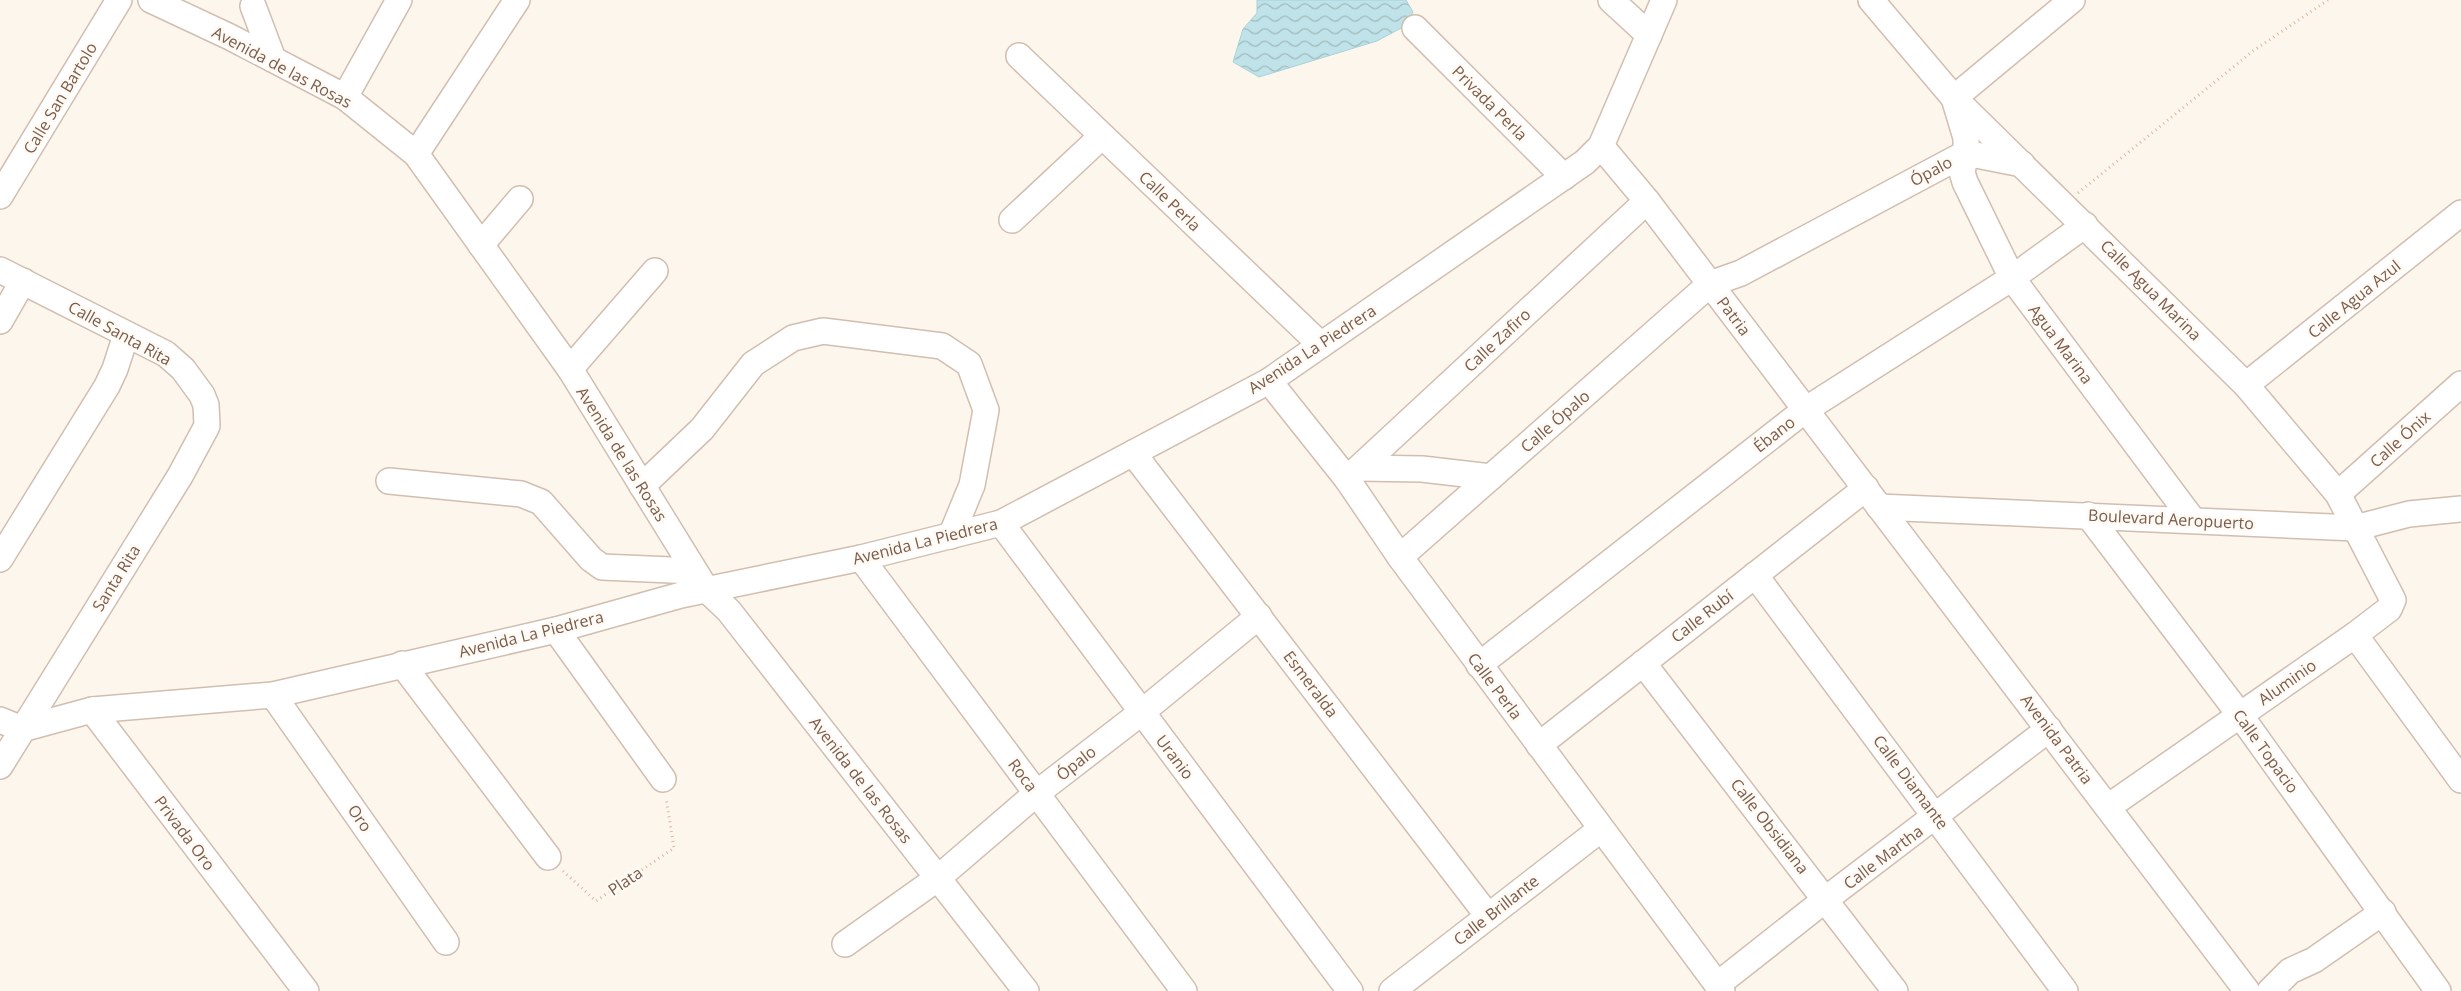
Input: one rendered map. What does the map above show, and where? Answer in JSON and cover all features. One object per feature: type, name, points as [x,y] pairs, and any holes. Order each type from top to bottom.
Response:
[{"type":"street","name":"Calle San Bartolo","points":[[0,196],[119,0]]},
{"type":"street","name":"Avenida de las Rosas","points":[[151,0],[230,37],[345,97],[416,154],[570,369],[700,580],[729,611],[1026,991]]},
{"type":"street","points":[[345,97],[399,0]]},
{"type":"street","points":[[416,154],[517,0]]},
{"type":"street","points":[[1611,0],[1649,35]]},
{"type":"street","name":"Avenida La Piedrera","points":[[11,724],[92,710],[273,694],[556,630],[700,580],[861,558],[1001,523],[1269,381],[1585,162],[1601,146],[1664,0]]},
{"type":"street","points":[[1954,98],[2072,0]]},
{"type":"street","name":"Calle Agua Marina","points":[[1875,1],[1954,98],[2246,385],[2338,494],[2392,594],[2392,606]]},
{"type":"street","points":[[230,37],[254,3]]},
{"type":"street","points":[[254,3],[273,59]]},
{"type":"street","name":"Privada Perla","points":[[1415,28],[1564,177]]},
{"type":"street","name":"Calle Perla","points":[[1019,56],[1321,345]]},
{"type":"street","name":"Ópalo","points":[[1710,284],[1741,272],[1966,153],[1966,138],[1954,98]]},
{"type":"street","points":[[1012,220],[1102,136]]},
{"type":"street","name":"Patria","points":[[1601,146],[1647,202],[1872,497]]},
{"type":"street","points":[[1966,153],[2022,164]]},
{"type":"street","name":"Agua Marina","points":[[1966,153],[1962,172],[1964,182],[2012,278],[2192,519]]},
{"type":"street","points":[[481,245],[520,199]]},
{"type":"street","name":"Calle Zafiro","points":[[1353,474],[1647,202]]},
{"type":"street","name":"Calle Agua Azul","points":[[2246,385],[2461,214]]},
{"type":"street","name":"Ébano","points":[[1479,664],[1805,410],[2012,278],[2085,225]]},
{"type":"street","name":"Calle Santa Rita","points":[[0,270],[166,354],[183,369],[202,395],[206,405],[207,426]]},
{"type":"street","points":[[570,369],[655,271]]},
{"type":"street","points":[[0,322],[23,281]]},
{"type":"street","name":"Calle Ópalo","points":[[1400,557],[1710,284]]},
{"type":"street","points":[[642,486],[702,429],[753,364],[793,338],[823,331],[942,346],[969,364],[986,410],[972,485],[951,536]]},
{"type":"street","points":[[0,559],[107,386],[115,369],[126,335]]},
{"type":"street","name":"Calle Perla","points":[[1269,381],[1353,474],[1400,557],[1719,988]]},
{"type":"street","name":"Calle Ónix","points":[[2338,494],[2461,384]]},
{"type":"street","name":"Santa Rita","points":[[0,766],[11,724],[180,476],[207,426]]},
{"type":"street","name":"Esmeralda","points":[[1133,453],[1488,916]]},
{"type":"street","points":[[1353,474],[1422,469],[1491,477]]},
{"type":"street","points":[[389,481],[521,494],[541,502],[591,559],[602,567],[700,580]]},
{"type":"street","name":"Boulevard Aeropuerto","points":[[1872,497],[2088,515],[2355,528],[2409,514],[2461,510]]},
{"type":"street","name":"Calle Rubí","points":[[1539,745],[1755,575],[1872,497]]},
{"type":"street","name":"Avenida Patria","points":[[1872,497],[2247,991]]},
{"type":"street","name":"Calle Topacio","points":[[2088,515],[2240,715],[2438,991]]},
{"type":"street","name":"Uranio","points":[[1001,523],[1350,991]]},
{"type":"street","name":"Roca","points":[[861,558],[1184,991]]},
{"type":"street","name":"Calle Diamante","points":[[1755,575],[2065,991]]},
{"type":"street","name":"Aluminio","points":[[2108,807],[2392,606]]},
{"type":"street","name":"Ópalo","points":[[845,944],[938,878],[1037,793],[1142,712],[1259,616]]},
{"type":"street","points":[[556,630],[663,779]]},
{"type":"street","points":[[2355,634],[2461,780]]},
{"type":"street","name":"Calle Obsidiana","points":[[1643,663],[1895,991]]},
{"type":"street","points":[[402,664],[548,857]]},
{"type":"street","name":"Oro","points":[[273,694],[446,942]]},
{"type":"street","name":"Privada Oro","points":[[92,710],[306,991]]},
{"type":"street","name":"Calle Martha","points":[[1719,988],[1826,899],[2049,729]]},
{"type":"street","name":"Calle Brillante","points":[[1392,991],[1601,829]]},
{"type":"street","points":[[2270,991],[2290,971],[2314,960],[2383,912]]},
{"type":"path","points":[[2064,205],[2253,51],[2328,0]]},
{"type":"path","name":"Plata","points":[[548,857],[596,901],[674,848],[663,779]]},
{"type":"water","points":[[1257,0],[1406,0],[1413,12],[1405,26],[1377,41],[1259,77],[1233,62],[1243,29],[1257,13]]}]
